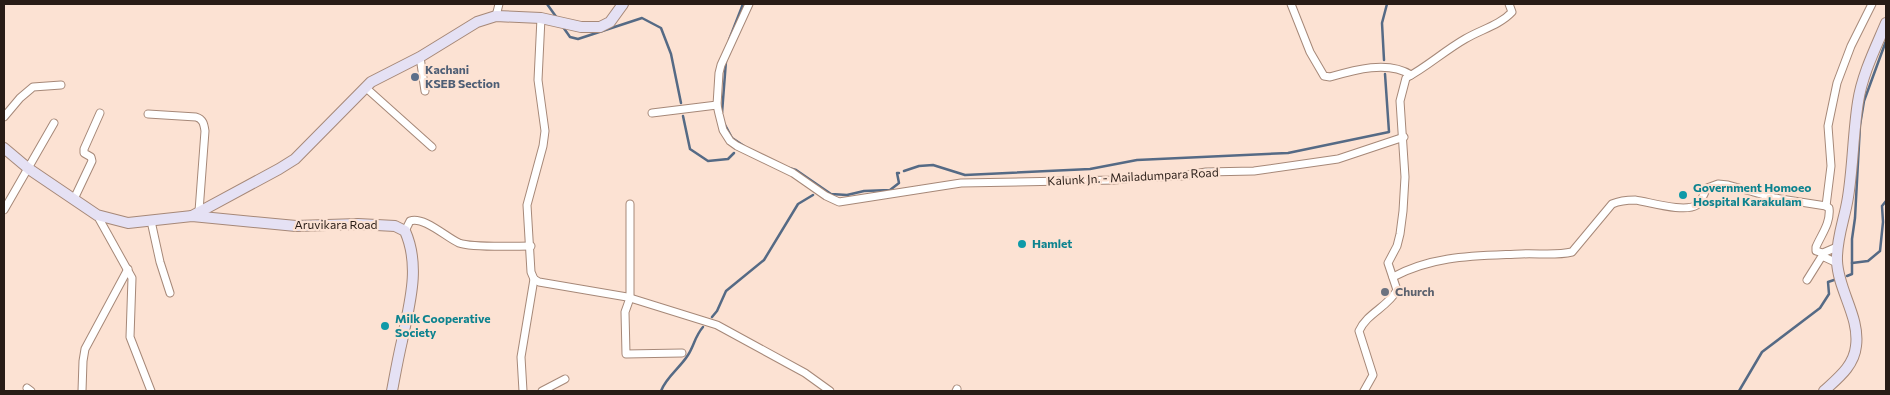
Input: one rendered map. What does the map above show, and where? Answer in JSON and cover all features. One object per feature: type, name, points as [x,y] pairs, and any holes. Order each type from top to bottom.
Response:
[{"type":"main road","points":[[4,148],[29,169],[97,215],[128,223],[195,213],[295,159],[370,82],[420,57],[476,22],[496,16],[541,18],[582,27],[600,27],[610,22],[623,4]]},
{"type":"main road","points":[[1824,391],[1843,374],[1852,361],[1856,347],[1856,332],[1837,263],[1837,247],[1848,198],[1858,101],[1864,76],[1886,23]]},
{"type":"main road","name":"Aruvikara Road","points":[[195,213],[296,226],[358,224],[395,226],[405,230]]},
{"type":"main road","points":[[392,391],[413,288],[414,267],[409,240],[405,230]]},
{"type":"street","points":[[496,16],[499,4]]},
{"type":"street","points":[[652,113],[717,105],[721,65],[749,4]]},
{"type":"street","points":[[1291,4],[1310,52],[1324,76],[1330,77],[1384,67],[1399,68],[1411,75]]},
{"type":"street","points":[[1364,391],[1373,375],[1359,331],[1364,321],[1385,306],[1398,290],[1388,263],[1397,246],[1400,234],[1405,177],[1404,137],[1400,101],[1406,78],[1464,40],[1506,19],[1512,12],[1509,4]]},
{"type":"street","points":[[1837,247],[1823,253],[1816,251],[1816,247],[1828,222],[1829,212],[1829,208],[1826,206],[1831,166],[1828,126],[1837,82],[1851,46],[1872,4]]},
{"type":"street","points":[[523,391],[521,356],[534,279],[531,272],[531,246],[527,205],[543,146],[545,131],[538,80],[541,18]]},
{"type":"street","points":[[420,57],[425,91]]},
{"type":"street","points":[[4,117],[20,98],[33,87],[61,85]]},
{"type":"street","points":[[365,88],[432,147]]},
{"type":"street","name":"Kalunk Jn. - Mailadumpara Road","points":[[717,105],[723,130],[737,146],[793,173],[839,202],[961,183],[1114,180],[1181,176],[1206,172],[1254,171],[1338,159],[1404,137]]},
{"type":"street","points":[[74,199],[92,161],[84,153],[84,149],[100,113]]},
{"type":"street","points":[[148,114],[196,117],[203,122],[205,131],[195,213]]},
{"type":"street","points":[[4,210],[54,123]]},
{"type":"street","points":[[1393,277],[1408,269],[1449,258],[1522,254],[1562,255],[1572,252],[1612,204],[1633,200],[1680,208],[1694,206],[1699,202],[1707,188],[1718,184],[1775,198],[1826,206]]},
{"type":"street","points":[[630,204],[630,298],[625,312],[626,354],[682,354]]},
{"type":"street","points":[[97,215],[128,269],[133,284],[130,337],[151,391]]},
{"type":"street","points":[[405,230],[410,221],[414,220],[423,222],[464,244],[531,246]]},
{"type":"street","points":[[151,221],[160,262],[170,292]]},
{"type":"street","points":[[1806,280],[1822,256],[1837,263]]},
{"type":"street","points":[[82,391],[85,349],[128,269]]},
{"type":"street","points":[[534,279],[539,282],[630,298],[717,324],[805,373],[830,391]]},
{"type":"street","points":[[542,391],[565,379]]},
{"type":"waterway","points":[[547,4],[557,18]]},
{"type":"waterway","points":[[729,40],[743,4]]},
{"type":"waterway","points":[[1384,60],[1382,23],[1387,4]]},
{"type":"waterway","points":[[563,27],[570,37],[578,39],[642,18],[661,28],[671,54],[681,103]]},
{"type":"waterway","points":[[1847,276],[1852,274],[1852,239],[1855,218],[1860,125],[1864,101],[1886,41]]},
{"type":"waterway","points":[[722,113],[726,61]]},
{"type":"waterway","points":[[904,171],[919,166],[933,165],[965,175],[1090,169],[1137,160],[1288,153],[1389,132],[1385,74]]},
{"type":"waterway","points":[[683,116],[690,149],[708,161],[728,159],[734,153]]},
{"type":"waterway","points":[[724,123],[732,138],[744,146]]},
{"type":"waterway","points":[[789,168],[796,170],[831,194],[847,195],[864,191],[890,190],[899,183],[897,173],[899,173]]},
{"type":"waterway","points":[[712,317],[717,311],[726,291],[764,260],[798,204],[813,195]]},
{"type":"waterway","points":[[1852,263],[1868,261],[1880,251],[1883,222],[1882,206],[1886,201]]},
{"type":"waterway","points":[[1739,391],[1762,352],[1820,308],[1829,294],[1828,282],[1834,280]]},
{"type":"waterway","points":[[661,391],[666,381],[688,355],[703,327]]},
{"type":"place","name":"Kachani KSEB Section","points":[[415,77]]},
{"type":"place","name":"Government Homoeo Hospital Karakulam","points":[[1683,195]]},
{"type":"place","name":"Hamlet","points":[[1022,244]]},
{"type":"place","name":"Church","points":[[1385,292]]},
{"type":"place","name":"Milk Cooperative Society","points":[[385,326]]}]
